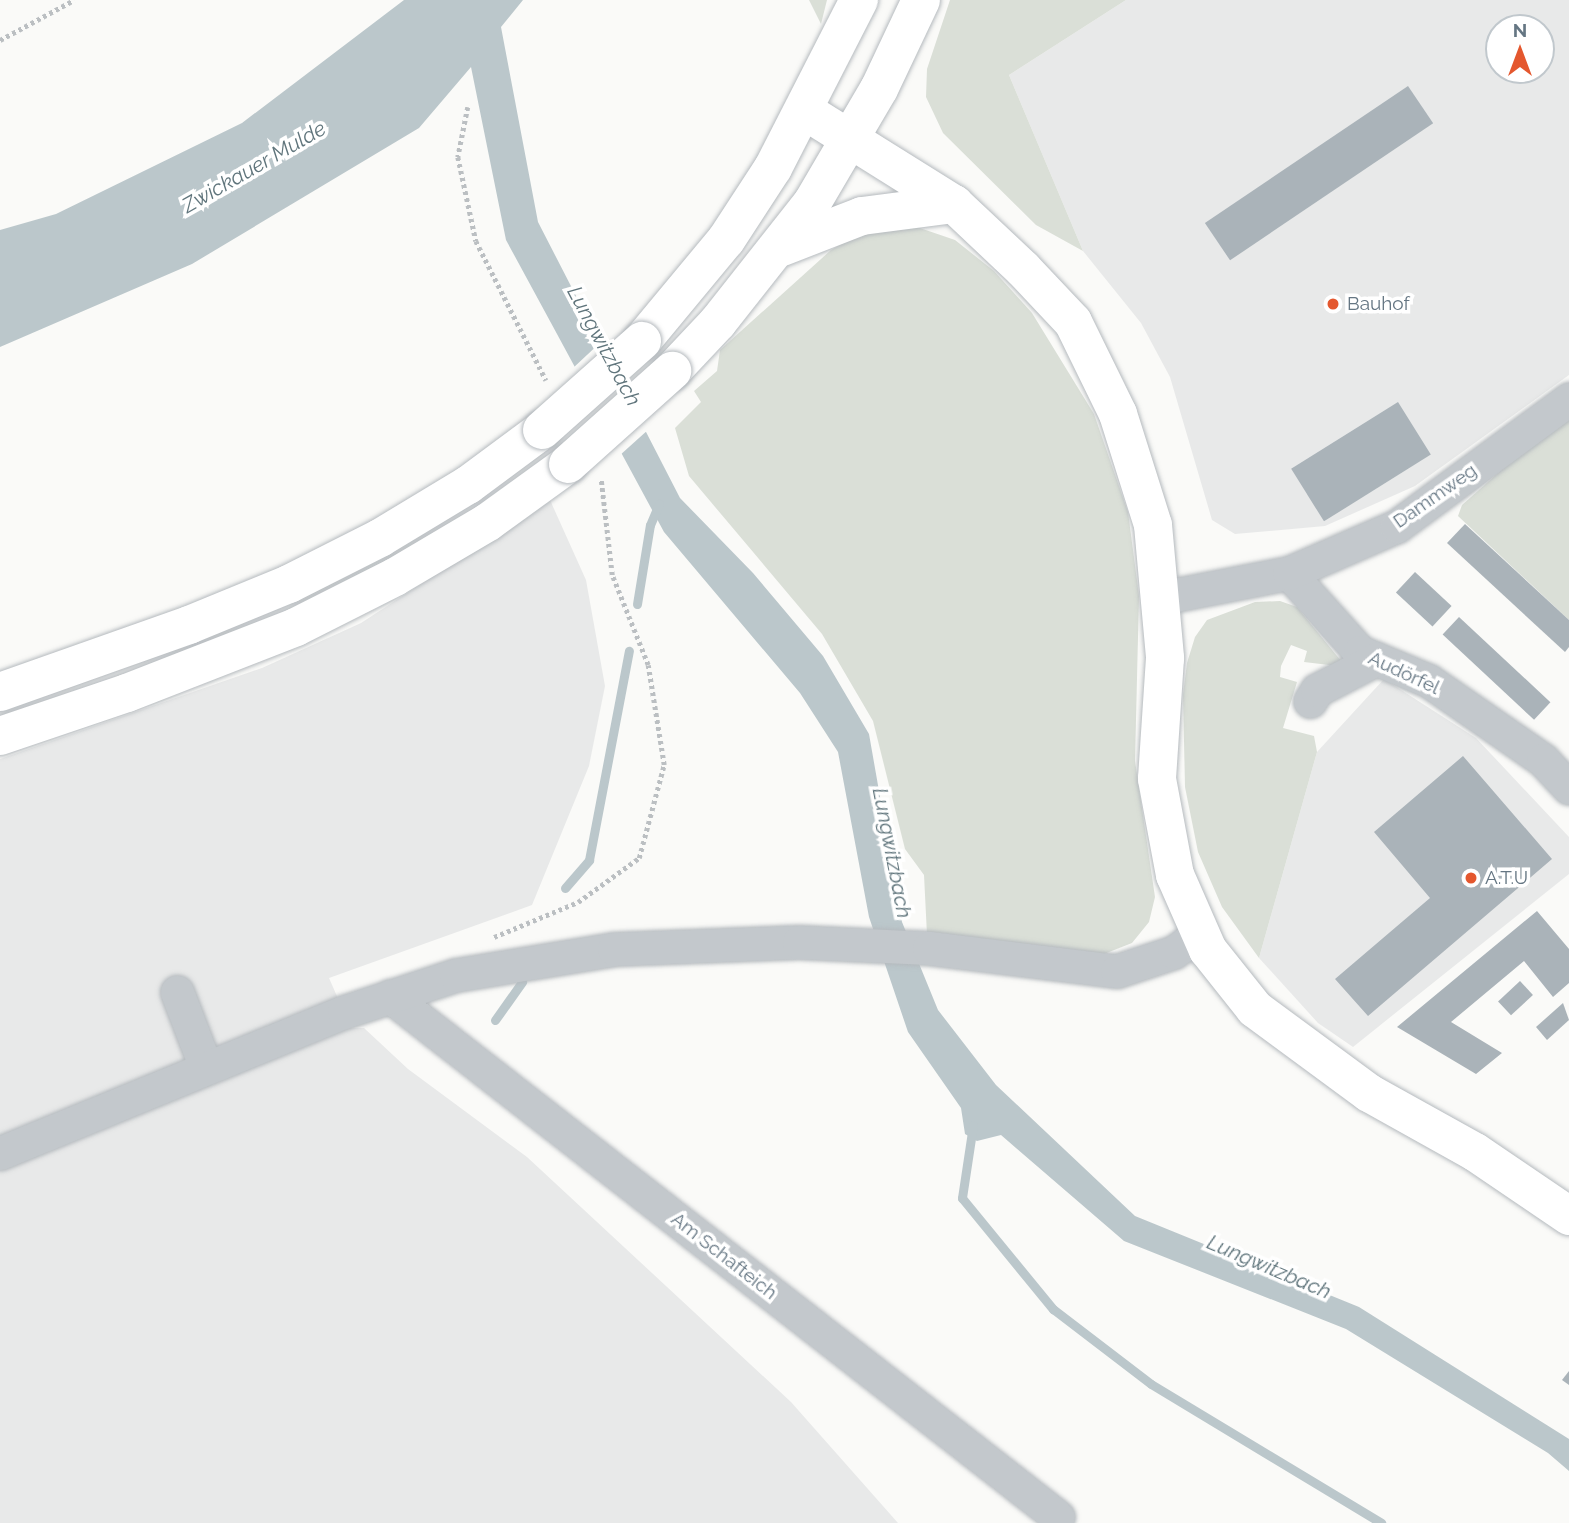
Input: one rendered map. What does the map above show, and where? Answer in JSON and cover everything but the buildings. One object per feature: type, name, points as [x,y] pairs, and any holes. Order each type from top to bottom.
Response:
[{"type":"main road","points":[[0,692],[189,625],[289,584],[380,538],[468,485],[542,430],[642,341],[726,240],[805,111],[859,0]]},
{"type":"main road","points":[[0,736],[127,693],[296,627],[583,470],[777,250],[852,136],[921,0]]},
{"type":"main road","points":[[805,111],[852,136],[954,204],[1073,323],[1118,414],[1153,525],[1165,657],[1157,779],[1175,875],[1208,950],[1255,1009],[1369,1093],[1475,1152],[1569,1216]]},
{"type":"main road","points":[[777,250],[862,216],[954,204]]},
{"type":"street","name":"Dammweg","points":[[1289,573],[1397,526],[1569,399]]},
{"type":"street","points":[[1160,598],[1289,573]]},
{"type":"street","name":"Audörfel","points":[[1289,573],[1360,652],[1429,681],[1543,760],[1569,788]]},
{"type":"street","points":[[1310,701],[1317,690],[1376,659]]},
{"type":"street","points":[[0,1153],[390,996],[456,975],[614,949],[799,942],[929,948],[1117,971],[1174,952],[1200,933]]},
{"type":"street","points":[[177,992],[206,1068]]},
{"type":"street","name":"Am Schafteich","points":[[390,996],[1058,1517]]},
{"type":"path","points":[[0,40],[74,0]]},
{"type":"path","points":[[468,107],[458,157],[475,241],[552,391]]},
{"type":"path","points":[[456,975],[499,932],[578,902],[639,858],[664,765],[648,665],[612,575],[605,487],[583,470]]},
{"type":"shaded area","points":[[809,0],[827,0],[821,24]]},
{"type":"shaded area","points":[[950,0],[1126,0],[1009,75],[1083,251],[1036,225],[943,133],[926,97],[927,69]]},
{"type":"shaded area","points":[[1126,0],[1569,0],[1569,375],[1415,486],[1325,526],[1235,534],[1212,520],[1170,377],[1141,323],[1083,251],[1009,75]]},
{"type":"shaded area","points":[[917,227],[955,240],[994,271],[1032,313],[1094,414],[1128,512],[1139,596],[1135,761],[1155,897],[1149,922],[1132,943],[1104,954],[927,935],[924,875],[905,849],[873,721],[822,634],[689,476],[675,428],[701,402],[694,391],[717,371],[720,350],[831,250],[860,233]]},
{"type":"shaded area","points":[[1569,410],[1569,620],[1458,516],[1462,505]]},
{"type":"shaded area","points":[[550,500],[586,580],[605,686],[589,766],[532,905],[329,978],[351,1028],[364,1028],[408,1069],[527,1157],[791,1402],[898,1523],[0,1523],[0,759],[262,668],[361,623]]},
{"type":"shaded area","points":[[1280,601],[1297,607],[1346,667],[1304,662],[1307,651],[1291,645],[1281,666],[1280,677],[1297,682],[1283,728],[1314,736],[1317,752],[1259,958],[1222,907],[1198,852],[1185,787],[1183,695],[1187,663],[1195,637],[1207,620],[1255,602]]},
{"type":"shaded area","points":[[1384,679],[1476,738],[1569,837],[1569,874],[1353,1047],[1318,1023],[1259,958],[1317,752]]},
{"type":"water","name":"Zwickauer Mulde","points":[[404,0],[523,0],[501,27],[538,222],[680,498],[753,573],[823,656],[869,734],[902,922],[938,1010],[996,1085],[1135,1216],[1359,1307],[1569,1439],[1569,1471],[1548,1453],[1346,1329],[1124,1241],[1001,1135],[977,1141],[965,1134],[961,1108],[908,1032],[869,917],[838,752],[800,693],[664,532],[506,240],[471,67],[419,128],[192,264],[0,347],[0,230],[56,214],[242,123]]},
{"type":"pier","points":[[603,340],[649,429],[619,456],[572,369]]},
{"type":"waterway","points":[[637,604],[650,525],[659,504]]},
{"type":"waterway","points":[[565,888],[589,860],[629,651]]},
{"type":"waterway","points":[[495,1020],[522,982]]},
{"type":"waterway","points":[[973,1125],[962,1198],[1053,1309],[1151,1384],[1381,1523]]},
{"type":"place","name":"Bauhof","points":[[1333,304]]},
{"type":"place","name":"A.T.U","points":[[1471,878]]},
{"type":"water label","name":"Lungwitzbach","points":[[604,346]]},
{"type":"water label","name":"Lungwitzbach","points":[[892,853]]},
{"type":"water label","name":"Lungwitzbach","points":[[1269,1267]]}]
